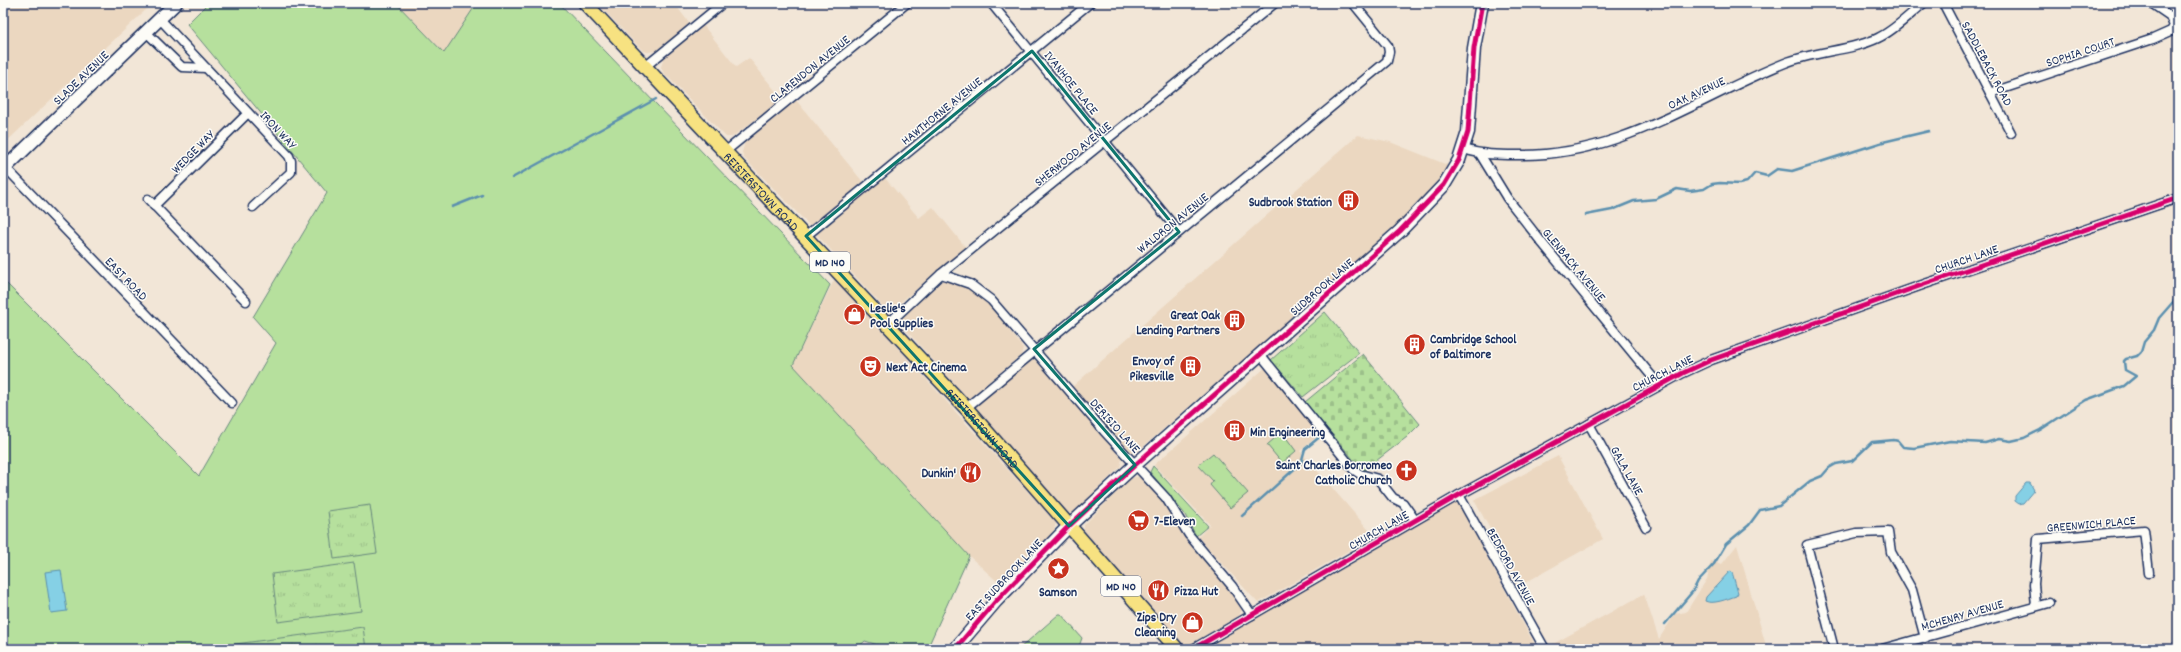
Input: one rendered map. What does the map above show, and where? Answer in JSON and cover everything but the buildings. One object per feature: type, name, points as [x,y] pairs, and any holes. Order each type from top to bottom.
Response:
[{"type":"main road","name":"REISTERSTOWN ROAD","points":[[585,3],[806,236],[966,408],[1177,649]]},
{"type":"street","name":"SLADE AVENUE","points":[[4,169],[176,3]]},
{"type":"street","points":[[646,66],[723,3]]},
{"type":"street","name":"CLARENDON AVENUE","points":[[726,151],[907,3]]},
{"type":"street","name":"IVANHOE PLACE","points":[[991,3],[1032,51],[1179,232]]},
{"type":"street","name":"HAWTHORNE AVENUE","points":[[806,236],[1090,3]]},
{"type":"street","name":"SHERWOOD AVENUE","points":[[888,324],[941,274],[1275,3]]},
{"type":"street","name":"WALDRON AVENUE","points":[[966,408],[1034,350],[1387,61],[1389,52],[1385,42],[1353,3]]},
{"type":"street","name":"SUDBROOK LANE","points":[[1069,526],[1419,213],[1444,185],[1464,149],[1468,132],[1474,48],[1482,3]]},
{"type":"street","name":"OAK AVENUE","points":[[1464,149],[1480,154],[1549,154],[1568,152],[1611,142],[1667,119],[1785,63],[1878,38],[1924,3]]},
{"type":"street","name":"SADDLEBACK ROAD","points":[[1943,3],[2011,133]]},
{"type":"street","name":"SOPHIA COURT","points":[[1990,93],[2153,39],[2171,31],[2174,26],[2170,16],[2151,3]]},
{"type":"street","name":"IRON WAY","points":[[160,19],[289,156],[292,167],[290,172],[253,206]]},
{"type":"street","points":[[146,32],[182,67],[206,68]]},
{"type":"street","name":"WEDGE WAY","points":[[154,206],[248,113]]},
{"type":"street","name":"GLENBACK AVENUE","points":[[1480,154],[1508,198],[1538,239],[1659,385]]},
{"type":"street","name":"EAST ROAD","points":[[4,169],[232,403]]},
{"type":"street","name":"CHURCH LANE","points":[[1193,649],[1459,495],[1659,385],[1712,360],[1940,279],[2178,198]]},
{"type":"street","points":[[148,199],[246,301]]},
{"type":"street","name":"DERISIO LANE","points":[[941,274],[970,284],[980,290],[1104,431],[1166,498],[1189,535],[1232,586],[1252,615]]},
{"type":"street","points":[[1260,354],[1354,470],[1360,474],[1378,479],[1393,498],[1402,503],[1415,520]]},
{"type":"street","name":"GALA LANE","points":[[1589,424],[1646,528]]},
{"type":"street","name":"BEDFORD AVENUE","points":[[1459,495],[1545,649]]},
{"type":"street","name":"EAST SUDBROOK LANE","points":[[954,649],[996,600],[1069,526]]},
{"type":"street","name":"GREENWICH PLACE","points":[[2036,606],[2034,584],[2038,539],[2144,530],[2149,573]]},
{"type":"street","points":[[1834,649],[1807,545],[1856,533],[1888,532],[1891,552],[1912,590],[1925,638]]},
{"type":"street","name":"MCHENRY AVENUE","points":[[1882,649],[2049,603]]},
{"type":"highlighted area","points":[[1032,51],[1179,232],[1034,349],[1135,465],[1069,526],[806,236]]},
{"type":"shaded area","points":[[3,3],[153,3],[3,145]]},
{"type":"shaded area","points":[[396,3],[477,3],[445,54]]},
{"type":"shaded area","points":[[597,3],[674,3],[690,24],[656,51],[647,52],[642,50]]},
{"type":"shaded area","points":[[703,25],[736,67],[749,58],[782,99],[732,137],[726,137],[663,72],[661,67],[664,57]]},
{"type":"shaded area","points":[[796,100],[863,182],[810,226],[744,158],[742,152],[745,142]]},
{"type":"shaded area","points":[[1358,135],[1390,142],[1450,166],[1434,189],[1397,227],[1138,451],[1131,453],[1127,451],[1072,387]]},
{"type":"shaded area","points":[[884,177],[919,218],[933,207],[967,249],[888,312],[816,234]]},
{"type":"shaded area","points":[[835,278],[1056,523],[1053,533],[1000,584],[969,556],[793,365]]},
{"type":"shaded area","points":[[947,280],[967,287],[988,303],[1023,348],[1021,355],[968,399],[896,319],[942,281]]},
{"type":"shaded area","points":[[1036,359],[1122,459],[1120,467],[1073,513],[1068,513],[974,406],[1028,360]]},
{"type":"shaded area","points":[[1266,367],[1321,433],[1300,451],[1374,536],[1258,603],[1198,537],[1210,525],[1154,465]]},
{"type":"shaded area","points":[[1558,456],[1603,539],[1521,585],[1474,500]]},
{"type":"shaded area","points":[[1141,476],[1163,501],[1186,538],[1233,594],[1242,609],[1239,616],[1189,645],[1183,644],[1084,531],[1084,525],[1131,478]]},
{"type":"shaded area","points":[[1457,502],[1537,649],[1201,649]]},
{"type":"shaded area","points":[[1737,545],[1767,649],[1556,649],[1553,644],[1644,594],[1659,639],[1675,614],[1686,612],[1707,579],[1711,561],[1722,564]]},
{"type":"green space","points":[[208,3],[396,3],[444,53],[477,3],[559,3],[830,285],[793,365],[969,556],[927,649],[891,649],[865,641],[856,649],[3,649],[3,280],[199,476],[276,343],[253,317],[327,193],[187,24]]},
{"type":"green space","points":[[1325,312],[1359,353],[1303,397],[1271,360]]},
{"type":"green space","points":[[1363,354],[1420,424],[1407,437],[1363,471],[1305,402]]},
{"type":"green space","points":[[1282,432],[1296,451],[1282,463],[1267,445]]},
{"type":"green space","points":[[1213,453],[1248,493],[1230,508],[1210,485],[1213,481],[1198,465]]},
{"type":"green space","points":[[1153,466],[1208,526],[1196,536],[1184,513],[1150,472]]},
{"type":"green space","points":[[370,505],[377,553],[334,559],[328,511]]},
{"type":"green space","points":[[354,563],[361,611],[278,622],[272,574]]},
{"type":"green space","points":[[1059,614],[1061,614],[1082,638],[1078,649],[1019,649]]},
{"type":"green space","points":[[363,627],[366,649],[228,649],[228,645]]},
{"type":"water","points":[[2026,483],[2030,483],[2034,490],[2023,503],[2019,504],[2015,501],[2015,496]]},
{"type":"water","points":[[61,570],[67,611],[51,613],[45,572]]},
{"type":"water","points":[[1730,571],[1732,572],[1738,593],[1736,596],[1716,602],[1705,601],[1706,597]]},
{"type":"waterway","points":[[512,178],[656,99]]},
{"type":"waterway","points":[[1586,215],[1612,210],[1634,201],[1656,199],[1677,189],[1690,191],[1704,189],[1712,184],[1739,184],[1747,182],[1755,173],[1767,176],[1777,169],[1792,171],[1883,142],[1929,131]]},
{"type":"waterway","points":[[452,207],[482,195]]},
{"type":"waterway","points":[[1665,624],[1693,591],[1698,581],[1714,564],[1726,544],[1749,525],[1760,510],[1779,506],[1810,481],[1822,476],[1829,468],[1836,464],[1852,461],[1872,442],[1894,440],[1898,441],[1903,447],[1914,448],[1950,441],[1985,443],[1999,439],[2011,441],[2024,438],[2040,430],[2086,400],[2124,386],[2136,376],[2125,370],[2124,361],[2137,356],[2141,352],[2144,342],[2154,330],[2159,318],[2173,302],[2178,293]]},
{"type":"waterway","points":[[1242,516],[1301,463],[1305,449],[1322,435]]},
{"type":"cycle path","points":[[955,649],[996,601],[1069,526],[1135,465],[1400,231],[1444,185],[1459,160],[1468,132],[1474,48],[1482,3]]},
{"type":"cycle path","points":[[1193,649],[1459,495],[1683,373],[1711,360],[1925,284],[2178,198]]},
{"type":"place","name":"Sudbrook Station","points":[[1348,201]]},
{"type":"place","name":"Leslie's Pool Supplies","points":[[855,314]]},
{"type":"place","name":"Great Oak Lending Partners","points":[[1235,321]]},
{"type":"place","name":"Cambridge School of Baltimore","points":[[1415,345]]},
{"type":"place","name":"Next Act Cinema","points":[[871,366]]},
{"type":"place","name":"Envoy of Pikesville","points":[[1190,367]]},
{"type":"place","name":"Min Engineering","points":[[1234,431]]},
{"type":"place","name":"Saint Charles Borromeo Catholic Church","points":[[1407,471]]},
{"type":"place","name":"Dunkin'","points":[[971,472]]},
{"type":"place","name":"7-Eleven","points":[[1139,520]]},
{"type":"place","name":"Samson","points":[[1058,569]]},
{"type":"place","name":"Pizza Hut","points":[[1159,590]]},
{"type":"place","name":"Zips Dry Cleaning","points":[[1192,623]]}]
